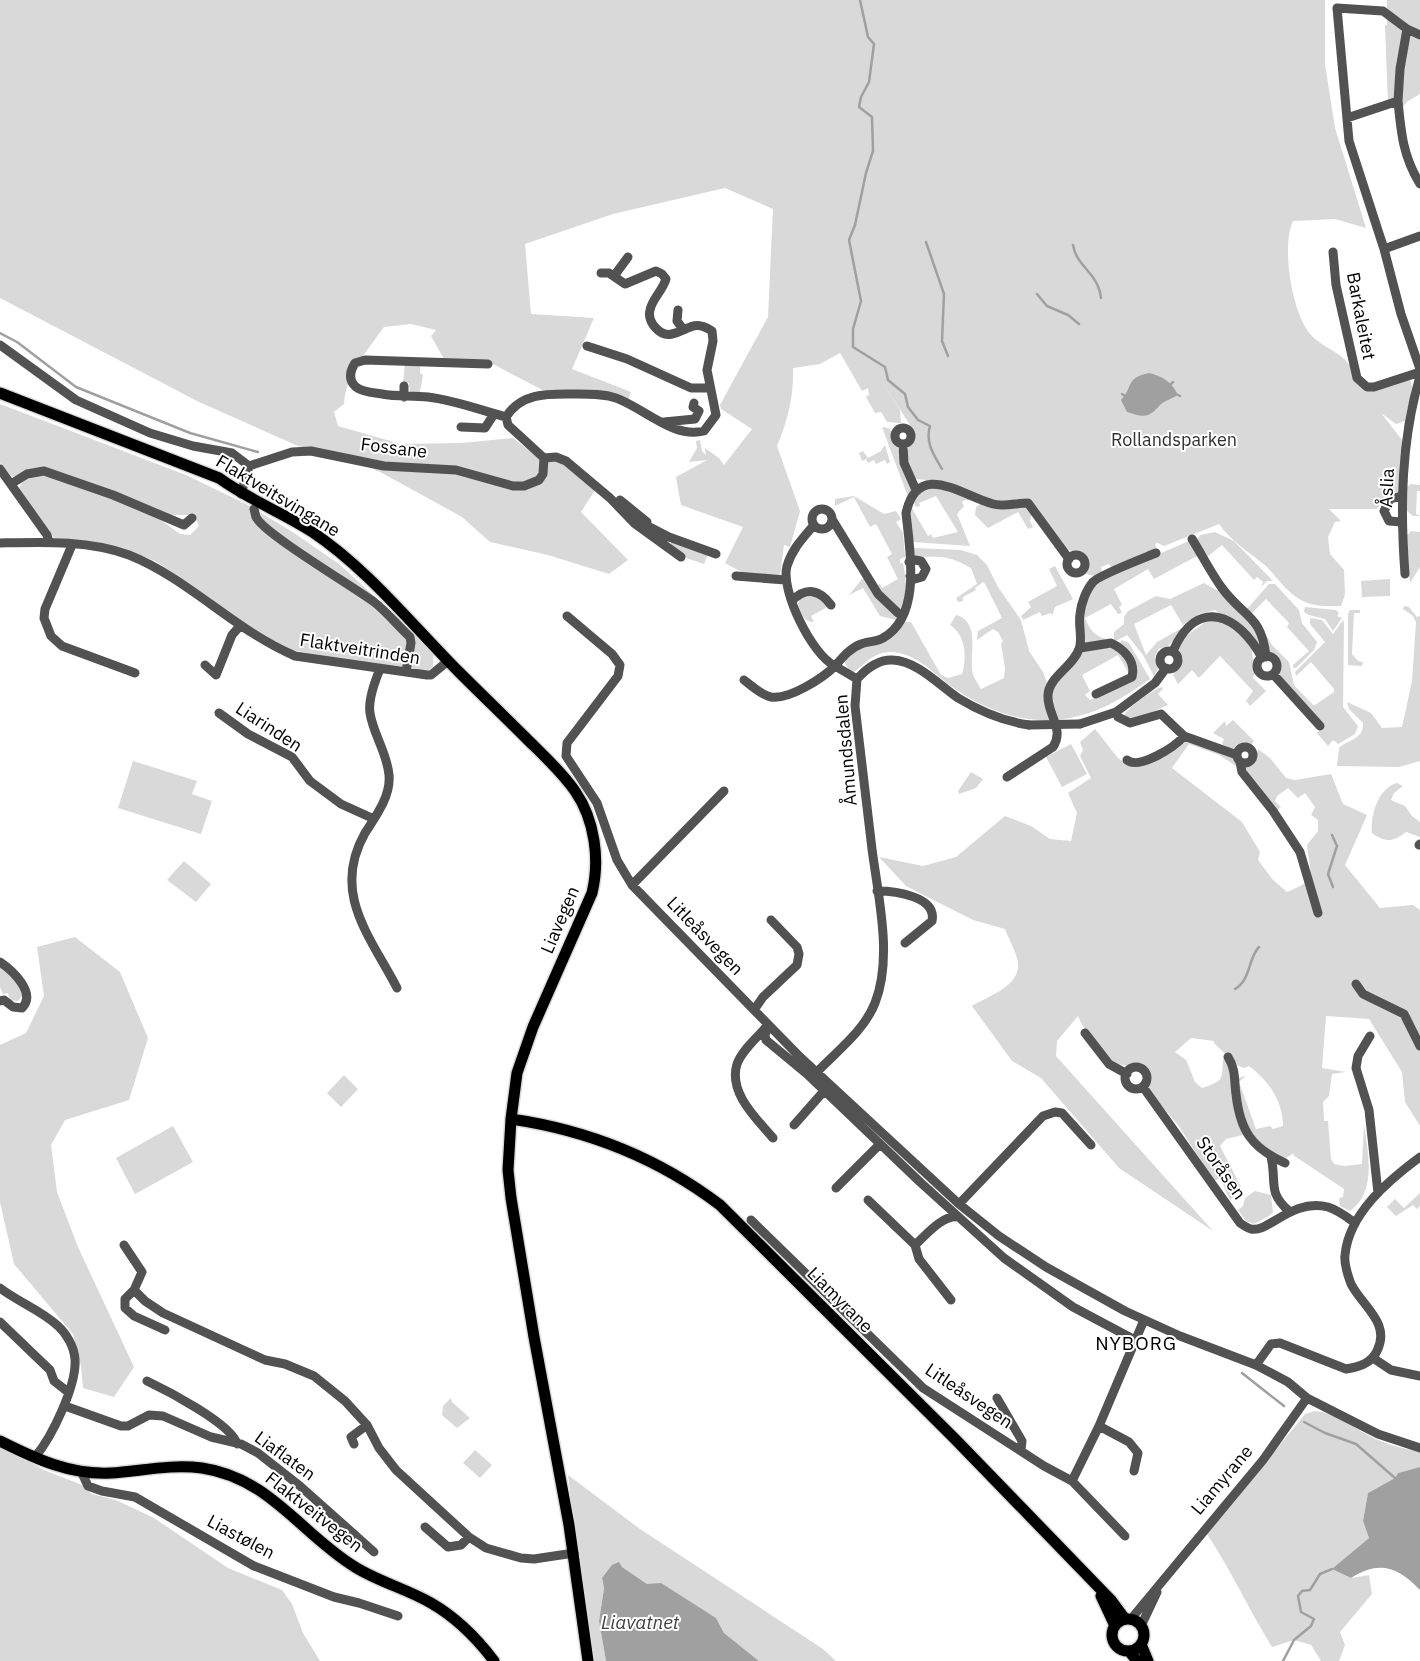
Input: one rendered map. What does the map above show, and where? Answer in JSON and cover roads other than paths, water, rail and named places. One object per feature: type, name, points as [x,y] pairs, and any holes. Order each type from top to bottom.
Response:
[{"type":"main road","name":"Flaktveitsvingane","points":[[0,393],[218,478],[241,494],[310,531],[345,557],[409,618],[448,661]]},
{"type":"main road","name":"Liavegen","points":[[448,661],[550,762],[576,792],[590,823],[596,848],[596,876],[592,893],[526,1044],[517,1073],[511,1119]]},
{"type":"main road","points":[[511,1119],[508,1170],[511,1198],[574,1553],[588,1661]]},
{"type":"main road","name":"Liamyrane","points":[[511,1119],[568,1130],[635,1154],[672,1173],[720,1205],[955,1439],[1095,1584],[1128,1623]]},
{"type":"main road","name":"Flaktveitvegen","points":[[0,1441],[60,1468],[109,1473],[166,1467],[202,1468],[248,1483],[281,1504],[310,1531],[356,1568],[430,1602],[453,1617],[471,1632],[494,1661]]},
{"type":"main road","points":[[1130,1651],[1141,1644],[1144,1635],[1128,1623],[1112,1633],[1114,1641],[1122,1649],[1130,1651],[1137,1661]]},
{"type":"main road","points":[[1141,1644],[1148,1661]]},
{"type":"street","name":"Barkaleitet","points":[[1332,252],[1336,285],[1358,378],[1368,387],[1374,387],[1420,371],[1401,314],[1384,249],[1348,141],[1337,8],[1383,11],[1407,29]]},
{"type":"street","points":[[1420,35],[1407,29],[1400,69],[1398,101],[1405,155],[1408,166],[1420,184]]},
{"type":"street","points":[[1347,118],[1398,101]]},
{"type":"street","points":[[1384,249],[1420,236]]},
{"type":"street","points":[[614,276],[628,257]]},
{"type":"street","points":[[601,274],[614,276],[625,284],[656,271],[662,274],[666,279],[664,287],[650,309],[649,318],[653,325],[664,334],[671,335],[683,329],[696,326],[705,326],[712,332],[713,341],[707,370],[710,388],[716,404],[716,415],[704,431],[694,434],[681,431],[616,398],[600,394],[541,394],[526,399],[512,408],[506,417],[508,425],[544,458],[556,456],[566,461],[634,523],[681,557]]},
{"type":"street","points":[[678,310],[677,320],[683,329]]},
{"type":"street","points":[[0,345],[76,400],[150,433],[193,446],[232,453],[249,466],[241,494]]},
{"type":"street","points":[[587,346],[627,360],[691,388],[710,388]]},
{"type":"street","points":[[488,364],[365,360],[355,363],[351,370],[351,380],[357,388],[377,394],[427,397],[452,401],[506,417]]},
{"type":"street","name":"Åslia","points":[[1405,574],[1402,496],[1412,404],[1420,376]]},
{"type":"street","points":[[404,386],[404,397]]},
{"type":"street","points":[[664,422],[696,419],[699,411],[693,407],[694,403]]},
{"type":"street","points":[[461,428],[485,428],[494,414]]},
{"type":"street","points":[[903,444],[904,463],[916,490]]},
{"type":"street","name":"Fossane","points":[[249,466],[292,452],[311,451],[400,468],[456,470],[513,486],[524,486],[539,480],[543,474],[544,458]]},
{"type":"street","points":[[0,470],[12,484],[49,542]]},
{"type":"street","points":[[12,484],[27,474],[44,471],[110,494],[184,526],[192,518]]},
{"type":"street","points":[[744,680],[759,691],[773,697],[796,691],[826,674],[849,651],[861,644],[882,639],[895,629],[908,609],[910,576],[906,513],[909,501],[916,490],[925,484],[948,486],[996,505],[1028,503],[1069,559],[1069,568],[1094,581]]},
{"type":"street","points":[[1402,496],[1390,499],[1384,512],[1389,521],[1402,522]]},
{"type":"street","points":[[620,500],[646,520],[652,528]]},
{"type":"street","name":"Flaktveitsvingane","points":[[254,509],[256,518],[266,527],[310,560],[348,583],[376,604],[410,637],[411,644],[406,672]]},
{"type":"street","points":[[814,525],[812,516],[818,510],[827,511],[878,594],[898,612]]},
{"type":"street","points":[[627,515],[669,537],[716,554]]},
{"type":"street","points":[[814,525],[823,528],[829,525],[832,519]]},
{"type":"street","points":[[814,525],[792,552],[785,580],[792,601],[820,656],[857,679]]},
{"type":"street","name":"Åmundsdalen","points":[[1173,651],[1177,641],[1198,619],[1212,615],[1227,620],[1240,630],[1264,657],[1272,658],[1276,663],[1276,669],[1273,674],[1267,676],[1259,671],[1257,665],[1264,657],[1265,643],[1258,624],[1223,589],[1192,539]]},
{"type":"street","name":"Flaktveitrinden","points":[[0,543],[49,542],[98,547],[127,554],[162,571],[239,627],[294,656],[431,675],[448,661]]},
{"type":"street","points":[[72,545],[45,609],[44,618],[51,636],[62,646],[135,673]]},
{"type":"street","points":[[1007,777],[1053,747],[1056,741],[1055,720],[1047,696],[1050,686],[1071,663],[1080,648],[1082,604],[1094,581],[1156,553]]},
{"type":"street","points":[[1069,559],[1077,555],[1084,560],[1084,568],[1078,572]]},
{"type":"street","points":[[909,562],[921,561],[926,569],[922,577],[915,579],[910,576]]},
{"type":"street","points":[[736,576],[785,580]]},
{"type":"street","points":[[792,601],[800,593],[814,591],[824,595],[831,605]]},
{"type":"street","name":"Litleåsvegen","points":[[567,616],[612,654],[620,665],[618,676],[567,743],[566,756],[597,803],[617,860],[632,885],[768,1025],[959,1204],[999,1236],[1046,1267],[1144,1320],[1256,1365],[1288,1382],[1307,1398],[1378,1434],[1420,1448]]},
{"type":"street","points":[[206,665],[216,675],[232,635],[239,627]]},
{"type":"street","points":[[1080,648],[1111,643],[1127,655],[1131,662],[1133,668],[1132,677],[1096,694]]},
{"type":"street","name":"Åmundsdalen","points":[[1167,650],[1173,651],[1177,656],[1177,665],[1172,668],[1166,668],[1160,662],[1160,656],[1167,650]]},
{"type":"street","name":"Åmundsdalen","points":[[817,1072],[858,1031],[869,1015],[879,990],[883,970],[883,946],[878,891],[855,706],[857,679],[875,664],[892,659],[908,662],[981,711],[1007,722],[1057,726],[1080,724],[1116,712],[1155,683],[1166,668]]},
{"type":"street","points":[[380,669],[370,711],[389,775],[387,793],[362,838],[353,864],[351,893],[357,912],[397,988]]},
{"type":"street","name":"Åmundsdalen","points":[[1273,674],[1320,726]]},
{"type":"street","points":[[1116,712],[1124,721],[1130,723],[1161,714],[1184,736],[1239,758],[1242,772],[1273,810],[1300,852],[1318,913]]},
{"type":"street","name":"Liarinden","points":[[219,713],[248,734],[292,757],[310,781],[341,804],[374,819]]},
{"type":"street","points":[[1126,760],[1131,762],[1143,761],[1178,744],[1184,736]]},
{"type":"street","points":[[632,885],[724,791]]},
{"type":"street","points":[[878,891],[891,891],[914,896],[925,903],[931,911],[932,921],[905,943]]},
{"type":"street","points":[[754,1010],[763,997],[797,965],[799,954],[797,947],[771,920]]},
{"type":"street","points":[[0,962],[14,972],[27,996],[25,1006],[19,1008],[13,1007],[4,1000],[0,1001]]},
{"type":"street","points":[[1356,984],[1363,994],[1404,1014],[1420,1046]]},
{"type":"street","points":[[768,1025],[749,1046],[737,1064],[736,1078],[740,1098],[773,1138]]},
{"type":"street","name":"Litleåsvegen","points":[[768,1025],[765,1038],[790,1058],[1004,1258],[1072,1307],[1135,1340]]},
{"type":"street","name":"Storåsen","points":[[1085,1033],[1109,1064],[1127,1074]]},
{"type":"street","points":[[1370,1036],[1358,1056],[1356,1068],[1370,1110],[1378,1193]]},
{"type":"street","points":[[1228,1056],[1233,1063],[1236,1095],[1244,1130],[1256,1147],[1271,1157],[1285,1163]]},
{"type":"street","name":"Storåsen","points":[[1135,1067],[1142,1069],[1147,1077],[1143,1087],[1136,1089],[1130,1086],[1126,1080],[1127,1074],[1135,1067]]},
{"type":"street","name":"Storåsen","points":[[1143,1087],[1240,1223],[1251,1229],[1258,1229],[1290,1211],[1305,1206],[1321,1206],[1336,1210],[1355,1223]]},
{"type":"street","points":[[794,1125],[824,1091]]},
{"type":"street","points":[[959,1204],[1043,1116],[1055,1112],[1062,1113],[1091,1146]]},
{"type":"street","points":[[836,1188],[880,1144]]},
{"type":"street","name":"Storåsen","points":[[1271,1157],[1275,1197],[1290,1211]]},
{"type":"street","points":[[1256,1365],[1271,1344],[1280,1343],[1346,1369],[1357,1368],[1373,1358],[1381,1339],[1380,1329],[1376,1318],[1351,1284],[1345,1255],[1355,1223],[1378,1193],[1420,1157]]},
{"type":"street","points":[[868,1200],[915,1245],[919,1259],[952,1300]]},
{"type":"street","points":[[915,1245],[942,1222],[953,1216],[958,1217]]},
{"type":"street","name":"Litleåsvegen","points":[[751,1220],[923,1388],[1072,1481],[1125,1536]]},
{"type":"street","points":[[124,1245],[142,1272],[134,1290],[125,1298],[125,1308],[134,1316],[165,1330]]},
{"type":"street","points":[[0,1288],[58,1326],[69,1339],[75,1357],[75,1370],[64,1406],[46,1445],[35,1457]]},
{"type":"street","points":[[134,1290],[145,1301],[163,1313],[265,1360],[285,1364],[314,1376],[346,1401],[366,1425],[379,1448],[396,1470],[469,1537],[494,1551],[521,1558],[534,1559],[574,1553]]},
{"type":"street","points":[[1072,1481],[1100,1426],[1144,1320]]},
{"type":"street","points":[[0,1322],[50,1370],[54,1381],[68,1392]]},
{"type":"street","points":[[1373,1358],[1392,1370],[1420,1376]]},
{"type":"street","name":"Liaflaten","points":[[147,1381],[201,1410],[229,1432],[237,1444],[258,1453],[269,1461],[316,1499],[374,1552]]},
{"type":"street","name":"Litleåsvegen","points":[[997,1398],[1022,1441],[1021,1450]]},
{"type":"street","name":"Liamyrane","points":[[1128,1623],[1263,1460],[1307,1398]]},
{"type":"street","points":[[64,1406],[121,1426],[128,1426],[140,1418],[149,1415],[163,1416],[211,1437],[237,1444]]},
{"type":"street","points":[[354,1444],[351,1437],[366,1425]]},
{"type":"street","points":[[1100,1426],[1129,1442],[1138,1453],[1134,1471]]},
{"type":"street","name":"Liastølen","points":[[81,1471],[88,1486],[102,1491],[136,1497],[254,1566],[334,1597],[359,1602],[398,1616]]},
{"type":"street","points":[[425,1527],[448,1546],[461,1545],[469,1537]]},
{"type":"water","points":[[1149,373],[1166,380],[1178,395],[1162,404],[1149,415],[1142,416],[1127,412],[1121,400],[1136,377]]},
{"type":"water","points":[[1420,1467],[1420,1590],[1404,1576],[1388,1569],[1370,1569],[1351,1578],[1332,1569],[1369,1538],[1363,1521],[1368,1493],[1395,1478],[1398,1473]]},
{"type":"water","name":"Liavatnet","points":[[619,1562],[622,1567],[647,1584],[661,1583],[716,1618],[724,1633],[759,1661],[606,1661],[599,1621],[604,1588],[602,1578],[612,1565]]},
{"type":"waterway","points":[[860,0],[868,37],[874,44],[869,82],[861,97],[859,107],[872,117],[873,151],[866,173],[855,225],[849,240],[861,301],[853,329],[853,347],[885,367],[888,380],[905,394],[908,407],[918,420],[930,426],[929,443],[942,469]]},
{"type":"waterway","points":[[926,242],[944,294],[942,341],[948,356]]},
{"type":"waterway","points":[[1073,245],[1075,253],[1096,282],[1101,298]]},
{"type":"waterway","points":[[1037,294],[1047,306],[1068,315],[1079,324]]},
{"type":"waterway","points":[[0,333],[17,342],[76,387],[190,433],[258,452]]},
{"type":"waterway","points":[[1332,835],[1337,846],[1328,874],[1333,887]]},
{"type":"waterway","points":[[1235,989],[1247,975],[1255,952],[1259,947]]},
{"type":"waterway","points":[[1242,1373],[1284,1406]]},
{"type":"waterway","points":[[1304,1422],[1325,1433],[1356,1444],[1395,1478]]},
{"type":"waterway","points":[[1283,1661],[1294,1640],[1311,1626],[1314,1619],[1301,1612],[1298,1596],[1302,1591],[1310,1590],[1320,1574],[1332,1569]]},
{"type":"district","name":"NYBORG","points":[[1136,1343]]},
{"type":"park label","name":"Rollandsparken","points":[[1174,440]]}]
